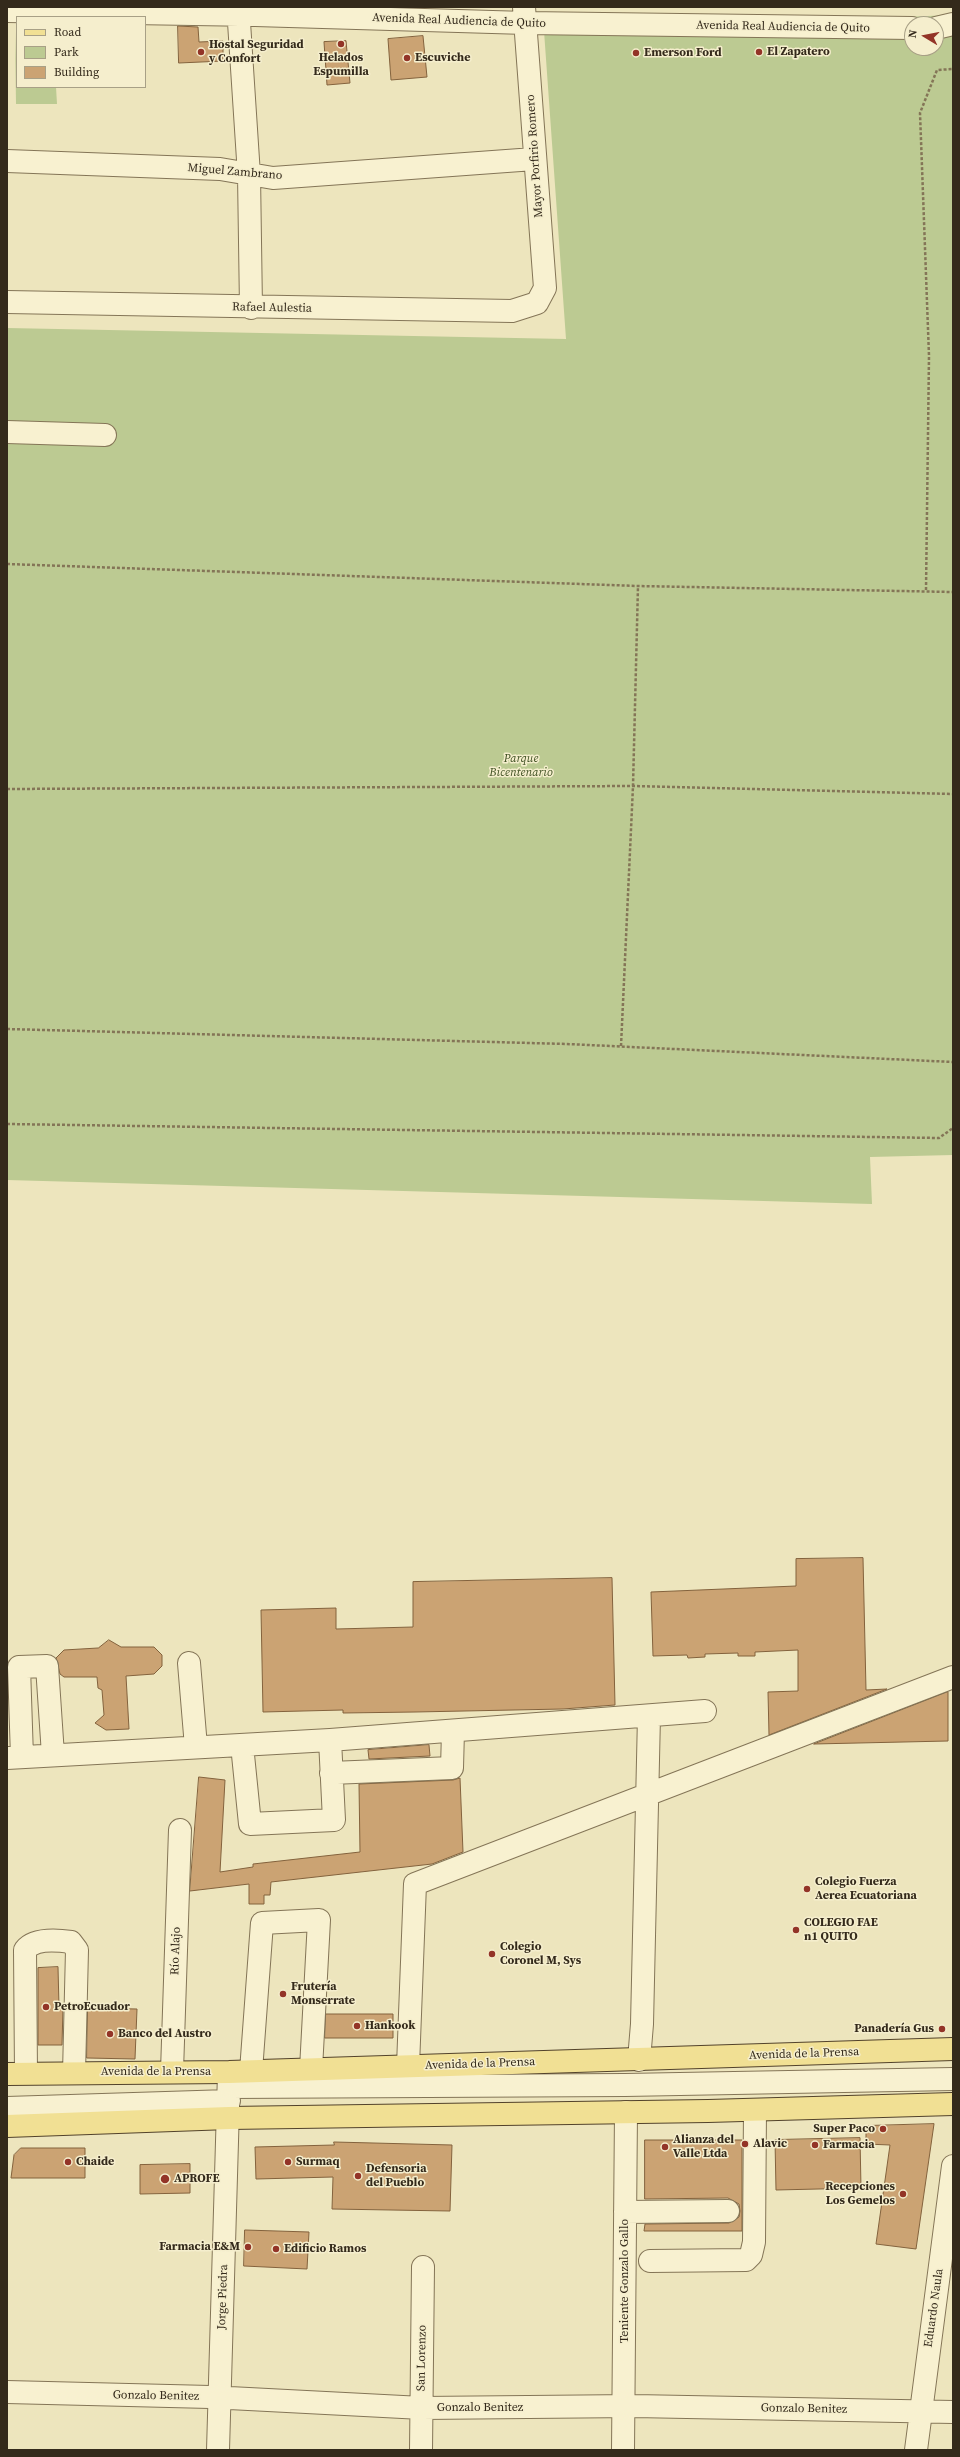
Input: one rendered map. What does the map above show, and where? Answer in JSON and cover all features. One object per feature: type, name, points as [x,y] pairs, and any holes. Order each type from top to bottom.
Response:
[{"type":"main road","name":"Avenida de la Prensa","points":[[229,2094],[251,2071],[953,2049]]},
{"type":"main road","name":"Avenida de la Prensa","points":[[16,2074],[172,2071],[229,2094]]},
{"type":"main road","name":"Avenida de la Prensa","points":[[7,2126],[229,2094],[626,2112],[953,2104]]},
{"type":"street","name":"Avenida Real Audiencia de Quito","points":[[7,11],[238,11],[525,15],[904,28]]},
{"type":"street","points":[[238,11],[249,175],[251,308]]},
{"type":"street","name":"Mayor Porfirio Romero","points":[[525,15],[534,159],[545,288],[537,303]]},
{"type":"street","name":"Miguel Zambrano","points":[[7,161],[220,169],[273,178],[534,159]]},
{"type":"street","name":"Rafael Aulestia","points":[[7,302],[251,308],[512,311],[537,303]]},
{"type":"street","points":[[7,432],[105,435]]},
{"type":"street","points":[[189,1663],[196,1747]]},
{"type":"street","points":[[53,1755],[47,1666],[18,1667],[14,1758],[330,1740],[705,1711]]},
{"type":"street","points":[[408,2066],[415,1884],[953,1677]]},
{"type":"street","points":[[639,2060],[642,2024],[649,1716]]},
{"type":"street","points":[[331,1773],[452,1768],[453,1731]]},
{"type":"street","points":[[242,1745],[250,1824],[334,1820],[330,1740]]},
{"type":"street","name":"Río Alajo","points":[[172,2071],[180,1830]]},
{"type":"street","points":[[251,2071],[262,1923],[319,1920],[311,2069]]},
{"type":"street","points":[[16,2074],[24,1956],[26,1950],[30,1944],[36,1942],[65,1941],[71,1942],[77,1950],[74,2073]]},
{"type":"street","points":[[7,2108],[229,2094],[953,2079]]},
{"type":"street","name":"Jorge Piedra","points":[[218,2450],[218,2398],[229,2094]]},
{"type":"street","points":[[650,2261],[746,2260],[751,2255],[754,2234],[755,2110]]},
{"type":"street","name":"Teniente Gonzalo Gallo","points":[[622,2450],[624,2406],[626,2112]]},
{"type":"street","name":"Eduardo Naula","points":[[916,2450],[953,2166]]},
{"type":"street","points":[[625,2212],[728,2211]]},
{"type":"street","name":"San Lorenzo","points":[[421,2450],[423,2267]]},
{"type":"street","name":"Gonzalo Benitez","points":[[7,2392],[218,2398],[422,2408],[624,2406],[953,2412]]},
{"type":"path","points":[[926,590],[929,356],[920,113],[937,70],[953,69]]},
{"type":"path","points":[[7,564],[638,586],[926,590],[953,592]]},
{"type":"path","points":[[621,1046],[633,786],[638,586]]},
{"type":"path","points":[[7,789],[633,786],[953,794]]},
{"type":"path","points":[[7,1028],[621,1046],[953,1062]]},
{"type":"path","points":[[7,1124],[939,1138],[953,1128]]},
{"type":"green space","name":"Parque Bicentenario","points":[[953,15],[953,1155],[870,1157],[872,1204],[7,1180],[7,328],[566,339],[544,31],[904,17],[904,56],[944,56],[944,16],[927,16]]},
{"type":"green space","points":[[15,31],[16,88],[56,88],[57,104],[16,104]]},
{"type":"building","name":"Hostal Seguridad y Confort","points":[[178,26],[198,27],[199,42],[223,41],[223,61],[179,63]]},
{"type":"building","name":"Escuviche","points":[[423,36],[427,77],[391,80],[388,39]]},
{"type":"building","points":[[346,41],[350,83],[327,85],[324,42]]},
{"type":"building","points":[[863,1558],[866,1690],[887,1689],[769,1735],[768,1692],[798,1691],[798,1650],[755,1652],[755,1656],[738,1656],[738,1653],[705,1654],[705,1657],[688,1658],[687,1655],[653,1656],[651,1592],[796,1586],[796,1559]]},
{"type":"building","points":[[612,1578],[615,1705],[563,1709],[415,1712],[343,1713],[343,1710],[263,1712],[261,1610],[336,1608],[336,1629],[413,1627],[413,1582]]},
{"type":"building","points":[[109,1640],[121,1647],[154,1647],[162,1655],[162,1666],[154,1674],[126,1676],[129,1729],[106,1730],[95,1723],[104,1715],[102,1690],[98,1688],[97,1677],[64,1677],[60,1674],[56,1658],[64,1650],[98,1648]]},
{"type":"building","points":[[948,1692],[948,1741],[814,1744]]},
{"type":"building","points":[[429,1745],[430,1756],[369,1759],[368,1750]]},
{"type":"building","points":[[199,1777],[225,1780],[220,1872],[253,1867],[253,1864],[360,1852],[359,1784],[453,1780],[460,1778],[463,1852],[432,1864],[271,1882],[270,1895],[264,1895],[264,1904],[249,1904],[249,1884],[190,1891]]},
{"type":"building","name":"PetroEcuador","points":[[58,1967],[59,2007],[63,2007],[62,2045],[38,2045],[38,1968]]},
{"type":"building","name":"Banco del Austro","points":[[88,2008],[137,2009],[135,2059],[87,2058]]},
{"type":"building","name":"Hankook","points":[[326,2014],[393,2014],[393,2038],[325,2038]]},
{"type":"building","name":"Recepciones Los Gemelos","points":[[934,2124],[916,2249],[876,2244],[890,2145],[866,2144],[866,2126]]},
{"type":"building","points":[[860,2138],[861,2188],[776,2190],[775,2140]]},
{"type":"building","points":[[645,2140],[742,2140],[742,2231],[644,2231],[645,2224],[729,2223],[739,2217],[740,2211],[739,2204],[728,2198],[645,2199]]},
{"type":"building","points":[[334,2142],[452,2145],[450,2211],[332,2209],[333,2177],[256,2179],[255,2147],[334,2145]]},
{"type":"building","points":[[21,2148],[85,2148],[85,2178],[11,2178],[14,2155]]},
{"type":"building","name":"APROFE","points":[[190,2164],[190,2193],[140,2194],[140,2165]]},
{"type":"building","name":"Edificio Ramos","points":[[245,2230],[309,2232],[307,2269],[244,2266]]},
{"type":"place","name":"Helados Espumilla","points":[[341,44]]},
{"type":"place","name":"Hostal Seguridad y Confort","points":[[201,52]]},
{"type":"place","name":"El Zapatero","points":[[759,52]]},
{"type":"place","name":"Emerson Ford","points":[[636,53]]},
{"type":"place","name":"Escuviche","points":[[407,58]]},
{"type":"place","name":"Colegio Fuerza Aerea Ecuatoriana","points":[[807,1889]]},
{"type":"place","name":"COLEGIO FAE n1 QUITO","points":[[796,1930]]},
{"type":"place","name":"Colegio Coronel M, Sys","points":[[492,1954]]},
{"type":"place","name":"Frutería Monserrate","points":[[283,1994]]},
{"type":"place","name":"PetroEcuador","points":[[46,2007]]},
{"type":"place","name":"Hankook","points":[[357,2026]]},
{"type":"place","name":"Panadería Gus","points":[[942,2029]]},
{"type":"place","name":"Banco del Austro","points":[[110,2034]]},
{"type":"place","name":"Super Paco","points":[[883,2129]]},
{"type":"place","name":"Alavic","points":[[745,2144]]},
{"type":"place","name":"Farmacia","points":[[815,2145]]},
{"type":"place","name":"Alianza del Valle Ltda","points":[[665,2147]]},
{"type":"place","name":"Chaide","points":[[68,2162]]},
{"type":"place","name":"Surmaq","points":[[288,2162]]},
{"type":"place","name":"Defensoria del Pueblo","points":[[358,2176]]},
{"type":"place","name":"APROFE","points":[[165,2179]]},
{"type":"place","name":"Recepciones Los Gemelos","points":[[903,2194]]},
{"type":"place","name":"Farmacia E&M","points":[[248,2247]]},
{"type":"place","name":"Edificio Ramos","points":[[276,2249]]}]
